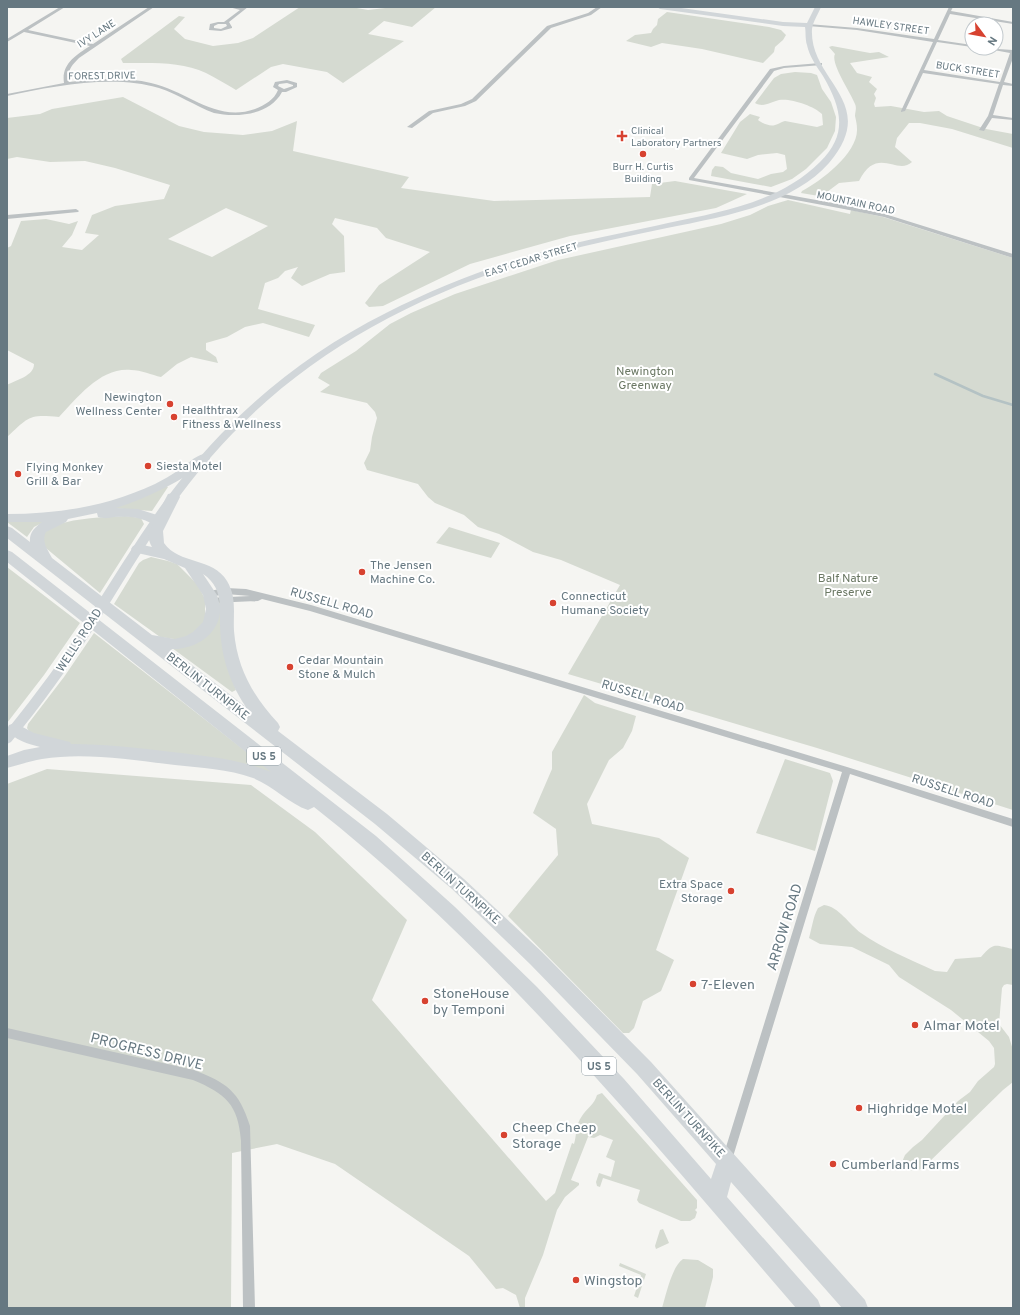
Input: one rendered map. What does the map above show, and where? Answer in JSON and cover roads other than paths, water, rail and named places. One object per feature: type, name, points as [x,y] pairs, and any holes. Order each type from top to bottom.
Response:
[{"type":"highway","points":[[49,564],[36,542],[37,533],[51,522],[70,515],[105,507],[142,494],[175,479],[204,458]]},
{"type":"highway","points":[[168,555],[157,545],[154,536],[173,497]]},
{"type":"highway","points":[[7,518],[127,512],[144,514],[156,521]]},
{"type":"highway","name":"BERLIN TURNPIKE","points":[[7,531],[407,840],[503,926],[623,1047],[727,1160],[857,1308]]},
{"type":"highway","points":[[138,549],[168,555],[191,566],[200,567],[217,578],[226,595],[227,632],[232,663],[239,684],[258,712],[304,761]]},
{"type":"highway","name":"BERLIN TURNPIKE","points":[[7,554],[370,841],[423,888],[498,960],[588,1054],[810,1308]]},
{"type":"highway","points":[[143,636],[151,640],[168,644],[184,643],[196,638],[209,626],[212,614],[211,597],[191,566]]},
{"type":"highway","points":[[11,734],[22,735],[44,742],[92,751],[221,763],[259,774],[294,793],[423,888]]},
{"type":"highway","points":[[7,762],[21,757],[41,753],[92,751]]},
{"type":"highway","points":[[716,1200],[727,1160]]},
{"type":"main road","points":[[661,7],[783,24],[808,25],[818,7]]},
{"type":"main road","name":"EAST CEDAR STREET","points":[[146,536],[173,497],[204,458],[248,412],[297,372],[355,334],[423,298],[486,272],[546,253],[720,214],[765,200],[787,190],[809,176],[826,162],[836,148],[843,132],[844,120],[843,107],[810,48],[807,37],[808,25]]},
{"type":"main road","name":"WELLS ROAD","points":[[11,734],[71,653],[146,536]]},
{"type":"street","points":[[7,41],[63,7]]},
{"type":"street","name":"IVY LANE","points":[[67,84],[64,74],[67,66],[77,57],[152,7]]},
{"type":"street","points":[[231,7],[245,8]]},
{"type":"street","points":[[410,127],[431,112],[463,105],[474,100],[549,27],[560,22],[593,13],[600,7]]},
{"type":"street","points":[[225,23],[245,8]]},
{"type":"street","points":[[903,111],[950,10],[1013,23]]},
{"type":"street","name":"HAWLEY STREET","points":[[808,25],[858,29],[964,45]]},
{"type":"street","points":[[24,31],[95,46]]},
{"type":"street","points":[[982,130],[990,116],[1013,52]]},
{"type":"street","name":"MOUNTAIN ROAD","points":[[820,64],[784,67],[772,70],[691,179],[885,216],[1013,256]]},
{"type":"street","name":"BUCK STREET","points":[[921,71],[1013,86]]},
{"type":"street","name":"FOREST DRIVE","points":[[7,95],[67,84],[120,81],[150,84],[173,91],[216,112],[236,115],[256,111],[273,101],[281,90]]},
{"type":"street","points":[[990,116],[1013,119]]},
{"type":"street","points":[[7,217],[76,211]]},
{"type":"street","name":"RUSSELL ROAD","points":[[211,597],[226,595],[264,597],[289,602],[847,770],[1013,823]]},
{"type":"street","name":"ARROW ROAD","points":[[727,1160],[847,770]]},
{"type":"street","name":"PROGRESS DRIVE","points":[[7,1033],[194,1075],[217,1085],[234,1101],[241,1113],[246,1141],[249,1308]]},
{"type":"waterway","points":[[935,374],[983,396],[1013,405]]},
{"type":"place","name":"Clinical Laboratory Partners","points":[[622,136]]},
{"type":"place","name":"Burr H. Curtis Building","points":[[643,154]]},
{"type":"place","name":"Newington Wellness Center","points":[[170,404]]},
{"type":"place","name":"Healthtrax Fitness & Wellness","points":[[174,417]]},
{"type":"place","name":"Siesta Motel","points":[[148,466]]},
{"type":"place","name":"Flying Monkey Grill & Bar","points":[[18,474]]},
{"type":"place","name":"The Jensen Machine Co.","points":[[362,572]]},
{"type":"place","name":"Connecticut Humane Society","points":[[553,603]]},
{"type":"place","name":"Cedar Mountain Stone & Mulch","points":[[290,667]]},
{"type":"place","name":"Extra Space Storage","points":[[731,891]]},
{"type":"place","name":"7-Eleven","points":[[693,984]]},
{"type":"place","name":"StoneHouse by Temponi","points":[[425,1001]]},
{"type":"place","name":"Almar Motel","points":[[915,1025]]},
{"type":"place","name":"Highridge Motel","points":[[859,1108]]},
{"type":"place","name":"Cheep Cheep Storage","points":[[504,1135]]},
{"type":"place","name":"Cumberland Farms","points":[[833,1164]]},
{"type":"place","name":"Wingstop","points":[[576,1280]]},
{"type":"park label","name":"Newington Greenway","points":[[645,378]]},
{"type":"park label","name":"Balf Nature Preserve","points":[[848,585]]}]
